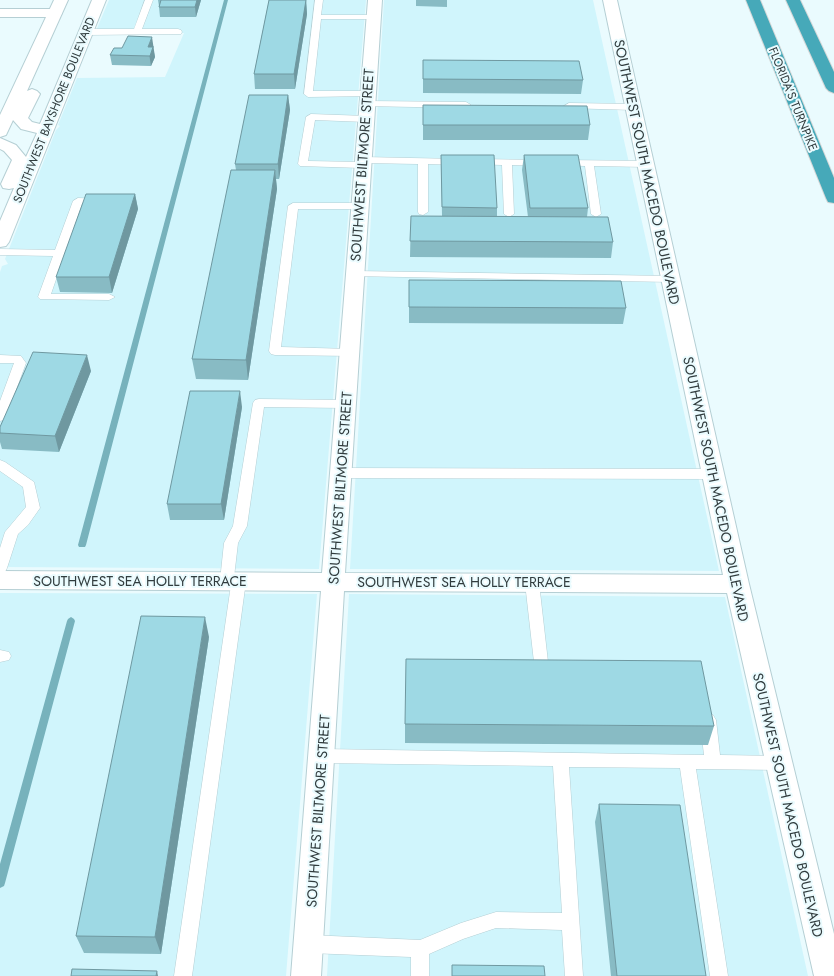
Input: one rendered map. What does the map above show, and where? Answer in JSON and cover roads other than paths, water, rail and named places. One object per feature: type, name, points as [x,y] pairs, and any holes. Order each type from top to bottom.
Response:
[{"type":"highway","name":"FLORIDA'S TURNPIKE","points":[[752,0],[834,198]]},
{"type":"highway","points":[[794,0],[834,88]]},
{"type":"street","name":"SOUTHWEST BAYSHORE BOULEVARD","points":[[0,242],[99,0]]},
{"type":"street","name":"SOUTHWEST SOUTH MACEDO BOULEVARD","points":[[610,0],[736,584],[829,976]]},
{"type":"street","points":[[0,13],[58,6]]},
{"type":"street","points":[[0,132],[58,6]]},
{"type":"street","name":"SOUTHWEST BILTMORE STREET","points":[[306,976],[374,9]]},
{"type":"street","points":[[46,31],[55,44],[20,119],[27,126],[46,130]]},
{"type":"street","points":[[0,142],[10,148],[20,160],[0,203]]},
{"type":"street","name":"SOUTHWEST SEA HOLLY TERRACE","points":[[0,580],[736,584]]},
{"type":"lane","points":[[137,32],[149,0]]},
{"type":"lane","points":[[319,0],[308,94],[366,106]]},
{"type":"lane","points":[[317,17],[374,9]]},
{"type":"lane","points":[[86,32],[178,32]]},
{"type":"lane","points":[[476,106],[366,106],[311,117],[303,164],[423,161],[646,164]]},
{"type":"lane","points":[[563,106],[633,107]]},
{"type":"lane","points":[[423,161],[423,212]]},
{"type":"lane","points":[[507,162],[509,214]]},
{"type":"lane","points":[[589,164],[596,214]]},
{"type":"lane","points":[[109,297],[44,297],[78,202],[110,202]]},
{"type":"lane","points":[[350,353],[274,351],[293,206],[359,206]]},
{"type":"lane","points":[[0,252],[59,253]]},
{"type":"lane","points":[[355,274],[670,279]]},
{"type":"lane","points":[[0,359],[17,359],[20,363],[0,417]]},
{"type":"lane","points":[[182,976],[233,581],[231,543],[240,526],[259,403],[346,404]]},
{"type":"lane","points":[[0,465],[29,485],[33,508],[23,522],[12,532],[0,568]]},
{"type":"lane","points":[[341,473],[712,474]]},
{"type":"lane","points":[[532,583],[541,662]]},
{"type":"lane","points":[[525,661],[556,662]]},
{"type":"lane","points":[[706,707],[713,762]]},
{"type":"lane","points":[[322,756],[778,763]]},
{"type":"lane","points":[[561,760],[574,976]]},
{"type":"lane","points":[[687,762],[719,976]]},
{"type":"lane","points":[[309,944],[420,949],[461,931],[496,920],[570,922]]},
{"type":"lane","points":[[420,949],[420,976]]},
{"type":"waterway","points":[[82,545],[226,0]]},
{"type":"waterway","points":[[0,883],[71,621]]}]
